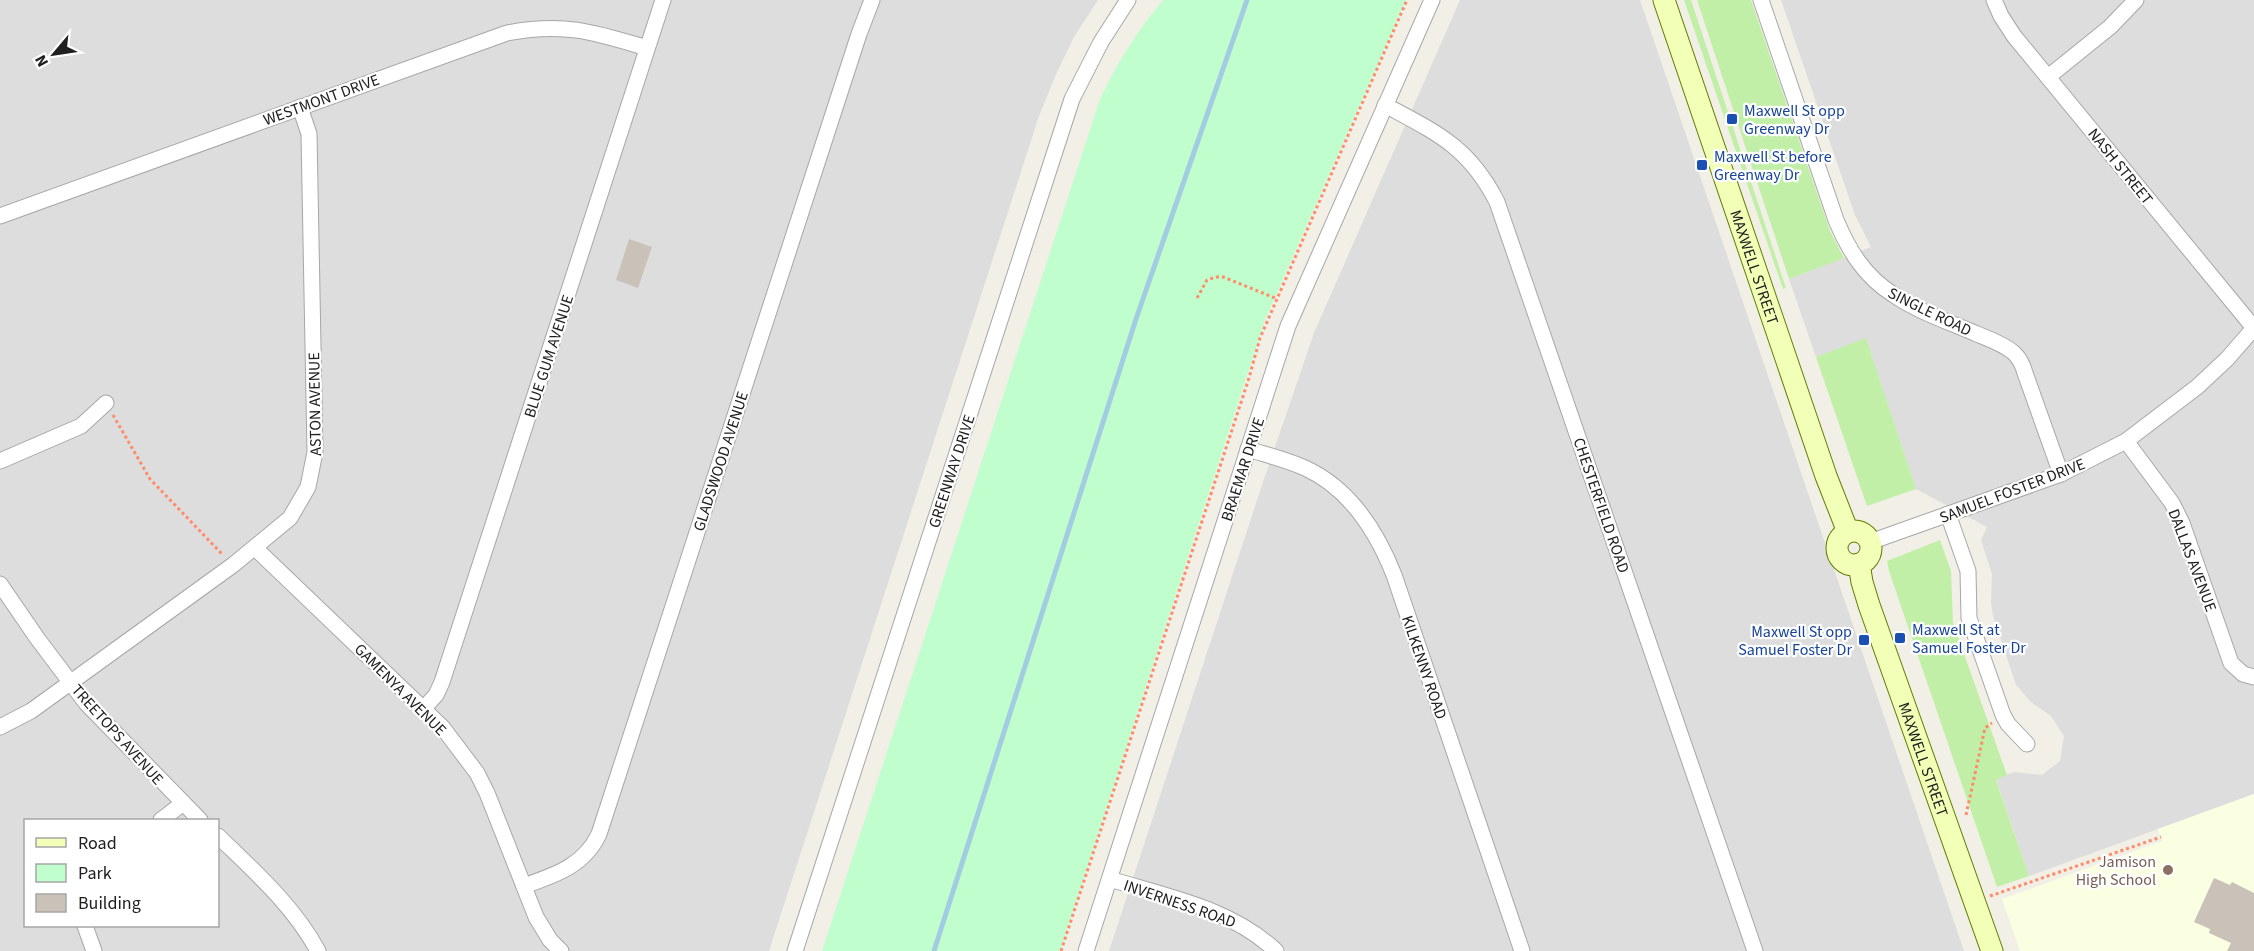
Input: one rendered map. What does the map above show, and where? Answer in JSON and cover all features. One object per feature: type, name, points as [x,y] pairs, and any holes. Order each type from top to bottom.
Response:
[{"type":"main road","name":"MAXWELL STREET","points":[[1664,0],[1826,476],[1848,532]]},
{"type":"main road","points":[[1848,532],[1859,532],[1868,537],[1870,553],[1864,562],[1848,564],[1840,556],[1838,551],[1840,540],[1848,532]]},
{"type":"main road","name":"MAXWELL STREET","points":[[1859,564],[1869,605],[1992,951]]},
{"type":"street","name":"BLUE GUM AVENUE","points":[[424,708],[436,694],[442,682],[663,0]]},
{"type":"street","name":"GLADSWOOD AVENUE","points":[[524,886],[556,875],[574,864],[590,850],[599,834],[872,0]]},
{"type":"street","name":"GREENWAY DRIVE","points":[[795,951],[1071,99],[1101,42],[1128,0]]},
{"type":"street","name":"BRAEMAR DRIVE","points":[[1086,951],[1288,326],[1432,0]]},
{"type":"street","name":"SINGLE ROAD","points":[[1761,0],[1836,220],[1851,252],[1866,272],[1892,295],[1988,339],[2018,357],[2061,474]]},
{"type":"street","name":"NASH STREET","points":[[1994,0],[2006,26],[2254,328]]},
{"type":"street","points":[[2048,77],[2110,27],[2136,0]]},
{"type":"street","name":"WESTMONT DRIVE","points":[[0,216],[493,37],[523,30],[573,28],[647,48]]},
{"type":"street","name":"CHESTERFIELD ROAD","points":[[1385,105],[1454,144],[1482,175],[1497,202],[1755,951]]},
{"type":"street","name":"ASTON AVENUE","points":[[0,727],[31,711],[255,548],[290,518],[308,487],[315,464],[309,134],[300,106]]},
{"type":"street","name":"SAMUEL FOSTER DRIVE","points":[[1870,542],[2061,474],[2126,441],[2197,387],[2227,359],[2254,328]]},
{"type":"street","points":[[0,461],[81,426],[106,403]]},
{"type":"street","name":"DALLAS AVENUE","points":[[2126,441],[2172,503],[2182,523],[2233,667],[2247,676],[2254,677]]},
{"type":"street","name":"KILKENNY ROAD","points":[[1248,449],[1304,468],[1329,483],[1363,517],[1381,546],[1394,575],[1522,951]]},
{"type":"street","points":[[1948,514],[1968,571],[1969,618],[2003,715],[2008,724],[2027,744]]},
{"type":"street","name":"GAMENYA AVENUE","points":[[255,548],[443,728],[477,774],[495,811],[536,917],[542,929],[561,951]]},
{"type":"street","name":"TREETOPS AVENUE","points":[[0,584],[86,703],[199,819]]},
{"type":"street","points":[[162,819],[182,804]]},
{"type":"street","points":[[219,838],[276,892],[296,916],[318,951]]},
{"type":"street","name":"INVERNESS ROAD","points":[[1110,879],[1222,915],[1255,933],[1276,951]]},
{"type":"street","points":[[85,927],[94,951]]},
{"type":"path","points":[[1197,298],[1207,280],[1220,276],[1276,298]]},
{"type":"path","points":[[106,403],[150,479],[233,565]]},
{"type":"path","points":[[1966,815],[1984,728],[2003,715]]},
{"type":"path","points":[[1975,902],[2161,837]]},
{"type":"shaded area","points":[[0,0],[1098,0],[1074,37],[1039,116],[769,951],[0,951]]},
{"type":"shaded area","points":[[1460,0],[1640,0],[1964,951],[1109,951],[1314,333]]},
{"type":"shaded area","points":[[1781,0],[2254,0],[2254,794],[2029,876],[1996,779],[2014,772],[2042,775],[2060,761],[2064,736],[2051,716],[2031,702],[2016,685],[1993,616],[1992,574],[1981,540],[1987,527],[1916,489],[1866,339],[1816,357],[1789,279],[1871,247],[1855,215]]},
{"type":"shaded area","name":"Jamison High School","points":[[2254,794],[2254,951],[2020,951],[2002,899],[2162,841],[2158,829]]},
{"type":"green space","points":[[1163,0],[1406,0],[1265,320],[1060,951],[822,951],[1100,99],[1128,48]]},
{"type":"green space","points":[[1684,0],[1691,0],[1786,288],[1783,289]]},
{"type":"green space","points":[[1697,0],[1751,0],[1830,231],[1844,258],[1789,279]]},
{"type":"green space","points":[[1866,338],[1916,489],[1867,506],[1816,357]]},
{"type":"green space","points":[[1940,540],[1951,571],[1953,623],[2007,775],[1996,780],[2029,876],[1997,887],[1887,561]]},
{"type":"building","points":[[629,239],[652,247],[638,288],[616,280]]},
{"type":"building","points":[[2214,878],[2230,885],[2232,882],[2254,893],[2254,951],[2227,951],[2231,943],[2209,933],[2210,929],[2194,922]]},
{"type":"waterway","points":[[934,951],[1136,319],[1247,0]]},
{"type":"place","name":"Maxwell St opp Greenway Dr","points":[[1732,119]]},
{"type":"place","name":"Maxwell St before Greenway Dr","points":[[1702,165]]},
{"type":"place","name":"Maxwell St at Samuel Foster Dr","points":[[1900,638]]},
{"type":"place","name":"Maxwell St opp Samuel Foster Dr","points":[[1864,640]]},
{"type":"place","name":"Jamison High School","points":[[2168,870]]}]
